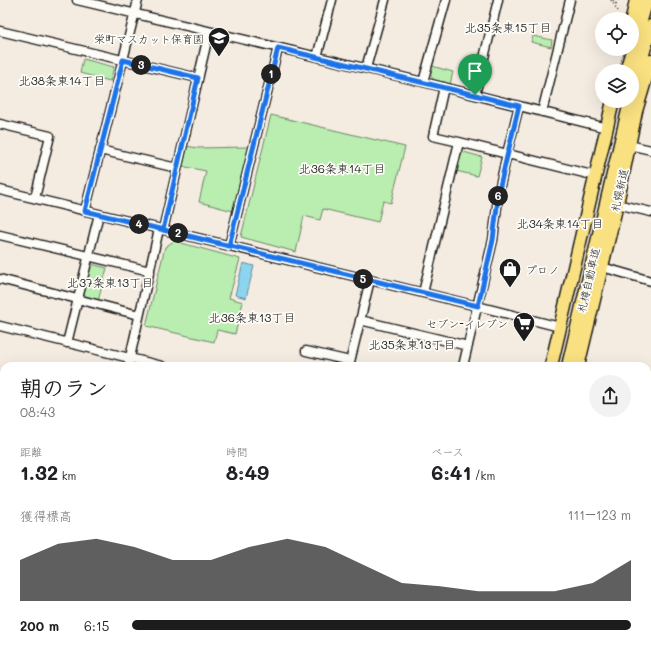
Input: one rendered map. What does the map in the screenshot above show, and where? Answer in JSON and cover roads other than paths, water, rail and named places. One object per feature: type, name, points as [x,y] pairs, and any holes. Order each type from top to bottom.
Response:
[{"type":"highway","points":[[633,12],[636,0]]},
{"type":"highway","points":[[628,64],[647,0]]},
{"type":"highway","points":[[639,68],[651,26]]},
{"type":"highway","name":"札幌新道","points":[[579,362],[602,267],[636,111],[651,60]]},
{"type":"highway","points":[[552,362],[611,108]]},
{"type":"highway","name":"札樽自動車道","points":[[558,362],[617,108]]},
{"type":"highway","name":"札樽自動車道","points":[[569,362],[628,108]]},
{"type":"street","points":[[77,0],[366,68],[607,128]]},
{"type":"street","points":[[85,211],[138,0]]},
{"type":"street","points":[[317,57],[332,0]]},
{"type":"street","points":[[366,68],[386,0]]},
{"type":"street","points":[[423,82],[446,0]]},
{"type":"street","points":[[475,95],[498,0]]},
{"type":"street","points":[[542,112],[570,0]]},
{"type":"street","points":[[0,31],[198,78]]},
{"type":"street","points":[[0,326],[67,343],[129,362],[139,314],[177,168],[209,32]]},
{"type":"street","points":[[229,246],[278,48]]},
{"type":"street","points":[[444,87],[433,136],[596,176]]},
{"type":"street","points":[[464,362],[493,240],[499,190],[519,106]]},
{"type":"street","points":[[0,124],[50,136],[35,198]]},
{"type":"street","points":[[423,293],[459,142]]},
{"type":"street","points":[[629,145],[651,150]]},
{"type":"street","points":[[100,150],[177,168]]},
{"type":"street","points":[[0,190],[560,327]]},
{"type":"street","points":[[616,204],[651,212]]},
{"type":"street","points":[[67,343],[99,214]]},
{"type":"street","points":[[0,235],[150,271]]},
{"type":"street","points":[[602,267],[651,281]]},
{"type":"street","points":[[0,279],[139,314]]},
{"type":"street","points":[[350,362],[370,280]]},
{"type":"street","points":[[360,320],[468,346]]},
{"type":"street","points":[[306,351],[346,362]]},
{"type":"water","points":[[243,263],[254,266],[246,298],[235,295]]},
{"type":"place","name":"栄町マスカット保育園","points":[[219,58]]},
{"type":"place","name":"プロノ","points":[[510,288]]},
{"type":"place","name":"セブン-イレブン","points":[[524,342]]},
{"type":"district","name":"北35条東15丁目","points":[[508,27]]},
{"type":"district","name":"北38条東14丁目","points":[[62,80]]},
{"type":"district","name":"北36条東14丁目","points":[[342,168]]},
{"type":"district","name":"北34条東14丁目","points":[[560,223]]},
{"type":"district","name":"北37条東13丁目","points":[[110,282]]},
{"type":"district","name":"北36条東13丁目","points":[[252,317]]},
{"type":"district","name":"北35条東13丁目","points":[[412,344]]}]
